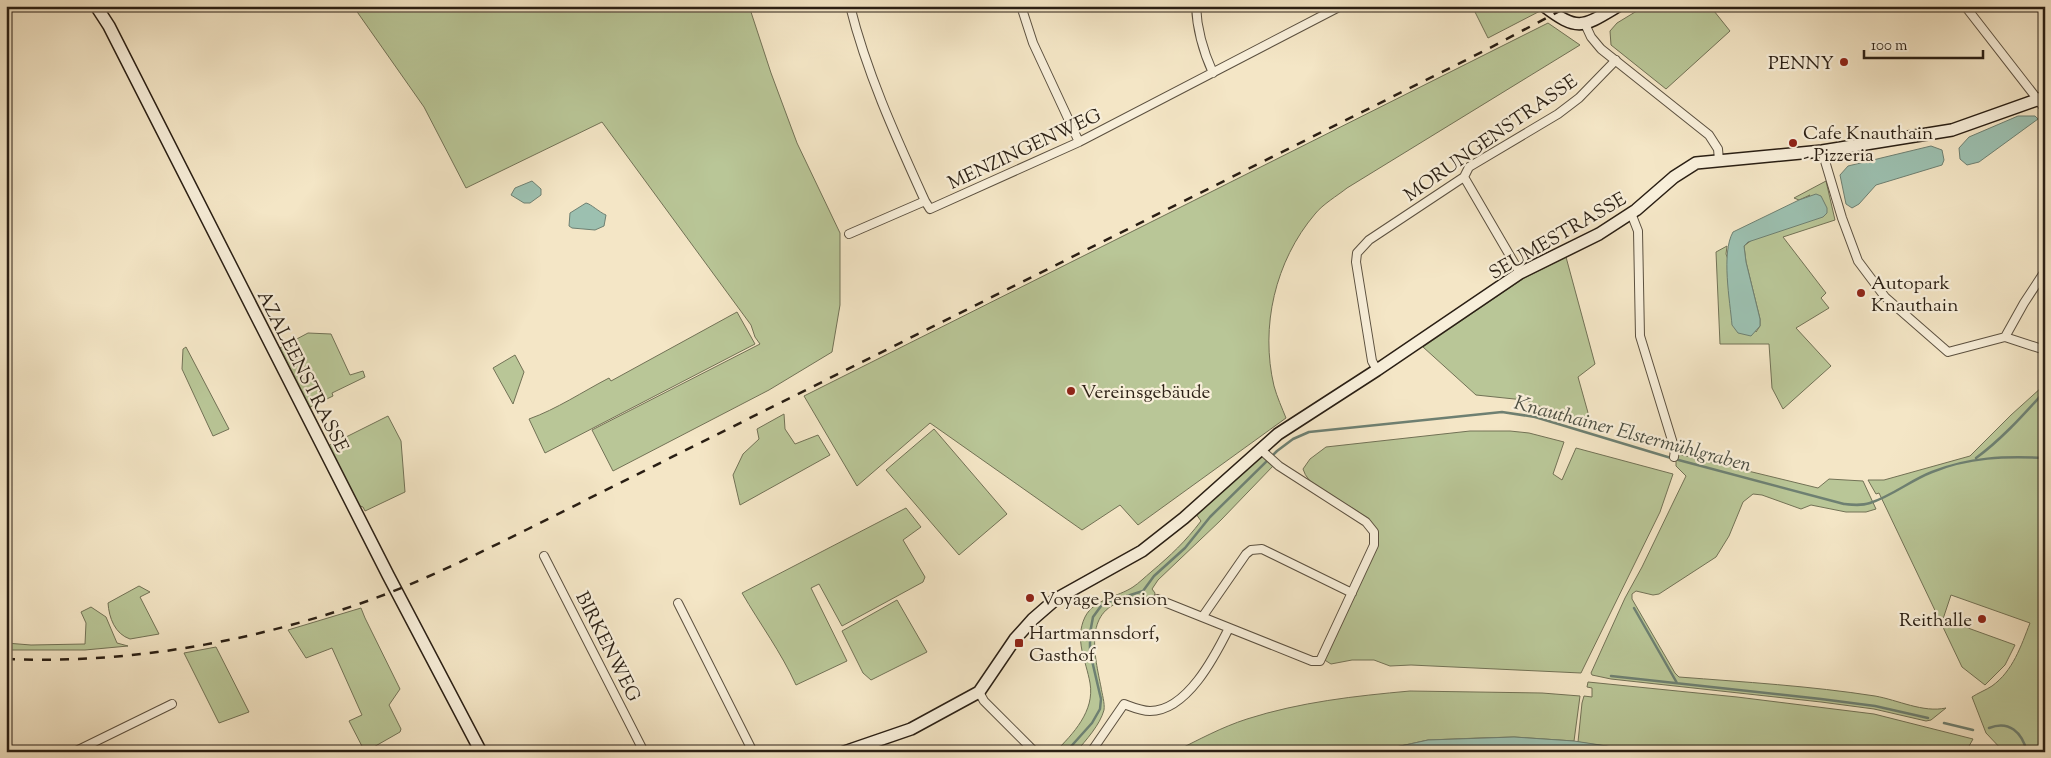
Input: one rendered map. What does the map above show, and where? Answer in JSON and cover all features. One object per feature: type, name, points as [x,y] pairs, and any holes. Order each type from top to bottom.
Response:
[{"type":"street","name":"AZALEENSTRASSE","points":[[96,6],[481,752]]},
{"type":"street","points":[[850,6],[864,57],[881,104],[926,201]]},
{"type":"street","points":[[1021,6],[1032,43],[1079,142]]},
{"type":"street","points":[[1196,6],[1202,47],[1213,73]]},
{"type":"street","name":"MENZINGENWEG","points":[[849,234],[926,201],[930,209],[1079,142],[1341,6]]},
{"type":"street","points":[[1544,6],[1572,24],[1585,24],[1618,6]]},
{"type":"street","points":[[1965,6],[2042,102]]},
{"type":"street","points":[[1585,24],[1595,42],[1709,135],[1718,149],[1719,160]]},
{"type":"street","name":"MORUNGENSTRASSE","points":[[1377,370],[1372,361],[1356,262],[1357,253],[1369,240],[1464,177],[1469,167],[1558,114],[1579,98],[1616,60]]},
{"type":"street","name":"SEUMESTRASSE","points":[[979,692],[1015,639],[1033,619],[1056,599],[1142,551],[1264,452],[1299,419],[1377,370],[1520,273],[1599,234],[1632,213],[1674,177],[1696,163],[1822,152],[1952,130],[2042,102]]},
{"type":"street","points":[[1822,152],[1842,218],[1858,261],[1885,297],[1948,352],[2005,337],[2045,350]]},
{"type":"street","points":[[1464,177],[1520,273]]},
{"type":"street","points":[[1632,213],[1638,231],[1640,336],[1675,450],[1674,456]]},
{"type":"street","points":[[2005,337],[2045,271]]},
{"type":"street","points":[[1157,598],[1312,661],[1320,661],[1374,545],[1374,532],[1366,522],[1274,462],[1264,452]]},
{"type":"street","points":[[1203,616],[1246,554],[1251,550],[1262,549],[1352,593]]},
{"type":"street","name":"BIRKENWEG","points":[[544,556],[644,752]]},
{"type":"street","points":[[678,603],[753,752]]},
{"type":"street","points":[[1092,752],[1124,704],[1148,711],[1174,703],[1183,697],[1212,660],[1230,628]]},
{"type":"street","points":[[844,752],[911,729],[979,692],[984,701],[1035,752]]},
{"type":"street","points":[[74,752],[172,704]]},
{"type":"shaded area","points":[[353,6],[749,6],[797,143],[840,233],[840,305],[832,352],[769,390],[613,471],[592,430],[760,344],[755,337],[751,325],[602,122],[466,188],[424,107]]},
{"type":"shaded area","points":[[1472,6],[1536,6],[1542,10],[1488,38]]},
{"type":"shaded area","points":[[1645,6],[1710,6],[1730,31],[1666,89],[1611,45],[1610,31],[1617,23]]},
{"type":"shaded area","points":[[1548,23],[1580,45],[1347,188],[1318,210],[1301,232],[1290,252],[1274,296],[1270,318],[1270,364],[1274,386],[1286,418],[1138,525],[1120,505],[1082,530],[930,423],[857,486],[804,396]]},
{"type":"shaded area","points":[[2018,116],[2035,116],[2038,119],[1979,162],[1967,165],[1960,159],[1959,148],[1969,137]]},
{"type":"shaded area","points":[[1931,146],[1942,150],[1944,160],[1942,165],[1876,185],[1859,204],[1852,208],[1846,204],[1840,175],[1848,166]]},
{"type":"shaded area","points":[[532,181],[541,189],[541,195],[530,203],[524,203],[511,195],[515,188]]},
{"type":"shaded area","points":[[1826,181],[1835,220],[1783,237],[1826,293],[1821,298],[1829,308],[1796,328],[1831,366],[1783,409],[1772,388],[1769,344],[1720,344],[1716,252],[1727,246],[1726,254],[1756,332],[1760,326],[1760,319],[1744,246],[1810,195],[1799,200],[1794,198]]},
{"type":"shaded area","points":[[1816,194],[1821,196],[1827,208],[1827,213],[1823,217],[1748,242],[1744,246],[1760,326],[1751,336],[1738,333],[1732,325],[1727,277],[1729,241],[1733,232],[1799,200]]},
{"type":"shaded area","points":[[586,203],[606,215],[604,226],[595,230],[572,228],[569,226],[570,213]]},
{"type":"shaded area","points":[[1566,257],[1595,364],[1578,377],[1592,427],[1524,400],[1476,395],[1423,347],[1524,278]]},
{"type":"shaded area","points":[[737,312],[755,344],[545,453],[529,419],[609,378],[611,381]]},
{"type":"shaded area","points":[[308,333],[331,334],[350,375],[363,371],[365,377],[332,393],[333,396],[308,408],[278,349]]},
{"type":"shaded area","points":[[186,347],[229,429],[213,436],[182,369],[183,349]]},
{"type":"shaded area","points":[[515,355],[524,372],[513,404],[493,368]]},
{"type":"shaded area","points":[[2042,387],[2045,394],[2045,752],[2004,752],[1986,733],[1972,697],[1992,686],[2006,673],[2016,657],[2030,623],[1951,595],[1943,619],[2015,645],[2005,665],[1985,685],[1962,667],[1879,493],[1876,494],[1868,480],[1884,480],[1970,456]]},
{"type":"shaded area","points":[[784,414],[785,429],[795,444],[818,435],[830,455],[740,505],[733,475],[743,454],[759,439],[757,429]]},
{"type":"shaded area","points":[[388,416],[401,441],[405,492],[365,511],[360,506],[328,446]]},
{"type":"shaded area","points":[[934,429],[1007,514],[959,555],[886,470]]},
{"type":"shaded area","points":[[1470,431],[1529,433],[1564,442],[1553,474],[1562,480],[1576,448],[1673,474],[1660,512],[1581,673],[1411,665],[1390,666],[1374,660],[1352,660],[1331,664],[1323,659],[1377,546],[1376,532],[1369,521],[1359,512],[1319,489],[1309,480],[1303,469],[1310,459],[1326,447]]},
{"type":"shaded area","points":[[1678,454],[1818,488],[1829,479],[1863,481],[1876,509],[1866,512],[1846,512],[1811,505],[1801,509],[1762,495],[1753,494],[1743,502],[1729,536],[1716,557],[1659,594],[1653,595],[1636,591],[1632,594],[1632,599],[1679,677],[1827,690],[1875,696],[1928,709],[1946,708],[1931,720],[1926,721],[1874,709],[1611,679],[1592,675],[1591,673],[1625,598],[1686,476],[1676,466],[1676,456]]},
{"type":"shaded area","points":[[1257,456],[1266,457],[1274,465],[1221,520],[1158,580],[1152,589],[1155,593],[1154,598],[1143,597],[1124,601],[1111,606],[1102,614],[1097,625],[1095,649],[1104,701],[1102,716],[1096,727],[1076,752],[1055,752],[1075,730],[1089,703],[1090,683],[1082,650],[1081,634],[1082,625],[1089,611],[1100,602],[1133,587],[1171,554],[1201,521],[1196,514]]},
{"type":"shaded area","points":[[906,508],[921,527],[903,540],[925,577],[923,582],[842,626],[819,584],[811,588],[847,661],[796,685],[742,593]]},
{"type":"shaded area","points":[[139,586],[150,592],[140,597],[159,634],[130,639],[120,633],[114,625],[108,603]]},
{"type":"shaded area","points":[[897,600],[927,652],[871,680],[863,673],[842,631]]},
{"type":"shaded area","points":[[91,607],[106,617],[117,643],[128,646],[85,650],[6,650],[6,643],[31,645],[85,644],[86,623],[81,612]]},
{"type":"shaded area","points":[[361,608],[400,689],[389,705],[401,729],[400,732],[365,752],[349,721],[362,715],[332,648],[306,658],[288,630]]},
{"type":"shaded area","points":[[216,647],[249,712],[219,723],[184,653]]},
{"type":"shaded area","points":[[1588,682],[1737,697],[1874,714],[1973,739],[1968,748],[1952,748],[1951,752],[1646,752],[1578,742],[1584,696],[1592,697],[1592,688],[1587,687]]},
{"type":"shaded area","points":[[1410,691],[1542,693],[1580,696],[1574,741],[1514,737],[1428,740],[1373,752],[1174,752],[1228,726],[1267,713],[1328,700]]},
{"type":"shaded area","points":[[1514,737],[1574,741],[1646,752],[1373,752],[1428,740]]},
{"type":"waterway","points":[[1976,458],[2004,435],[2045,391]]},
{"type":"waterway","name":"Knauthainer Elstermühlgraben","points":[[1066,752],[1092,723],[1100,709],[1101,699],[1090,652],[1090,633],[1093,617],[1101,606],[1143,591],[1154,576],[1185,548],[1210,517],[1277,451],[1293,439],[1309,432],[1502,412],[1535,417],[1671,458],[1844,504],[1854,505],[1867,504],[1878,500],[1924,475],[1960,463],[1973,460],[2016,457],[2045,458]]},
{"type":"waterway","points":[[1634,608],[1677,683]]},
{"type":"waterway","points":[[1611,676],[1875,706],[1928,718]]},
{"type":"waterway","points":[[1944,723],[1973,730]]},
{"type":"waterway","points":[[1989,728],[2003,726],[2014,730],[2022,739],[2027,752]]},
{"type":"railway","points":[[6,659],[96,658],[185,648],[273,630],[316,618],[402,588],[528,529],[1484,51],[1569,6]]},
{"type":"place","name":"PENNY","points":[[1844,62]]},
{"type":"place","name":"Cafe Knauthain - Pizzeria","points":[[1793,143]]},
{"type":"place","name":"Autopark Knauthain","points":[[1861,293]]},
{"type":"place","name":"Vereinsgebäude","points":[[1071,391]]},
{"type":"place","name":"Voyage Pension","points":[[1030,598]]},
{"type":"place","name":"Reithalle","points":[[1982,619]]},
{"type":"place","name":"Hartmannsdorf, Gasthof","points":[[1019,643]]}]
